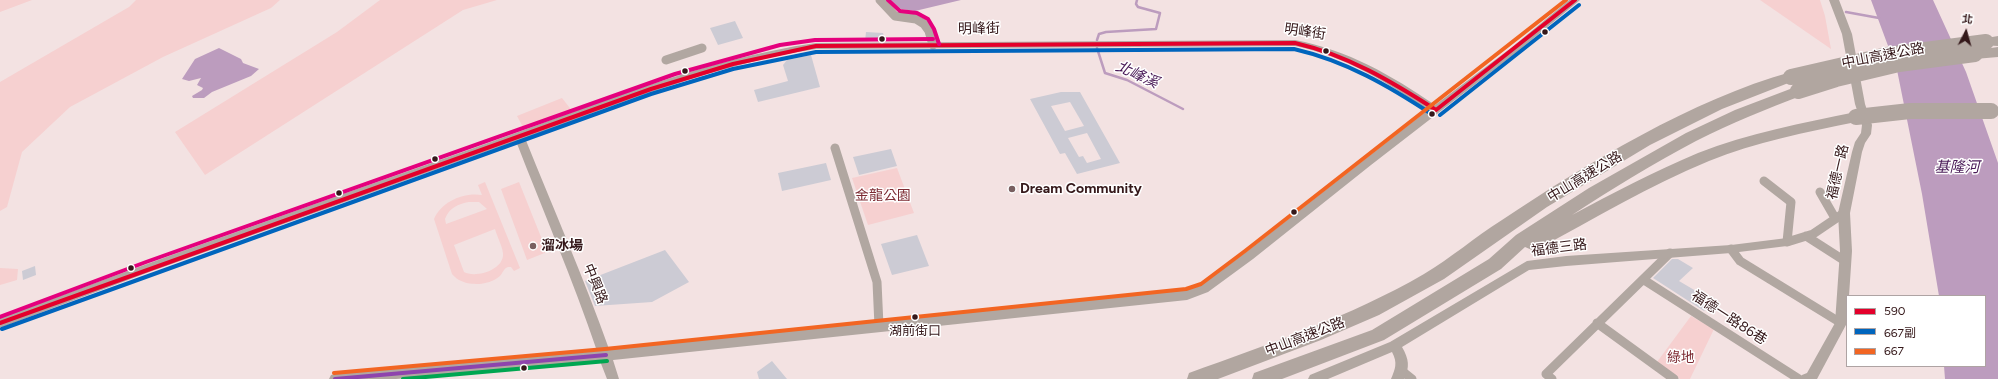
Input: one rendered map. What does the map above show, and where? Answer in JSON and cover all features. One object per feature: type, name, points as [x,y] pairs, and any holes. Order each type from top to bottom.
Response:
[{"type":"highway","name":"中山高速公路","points":[[1196,379],[1349,320],[1422,284],[1507,225],[1605,163],[1724,101],[1794,84],[1836,79],[1899,64],[1975,54],[1995,43]]},
{"type":"highway","name":"中山高速公路","points":[[1262,379],[1378,335],[1495,264],[1522,240],[1602,188],[1691,137],[1740,114],[1794,84],[1845,62],[1896,52],[1995,43]]},
{"type":"highway","points":[[1495,264],[1683,165],[1729,148],[1798,128],[1856,117],[1910,112],[1996,111]]},
{"type":"street","points":[[880,0],[889,11],[898,17],[913,18],[925,24],[930,32],[933,45]]},
{"type":"street","points":[[335,379],[606,355],[879,326],[1073,308],[1187,295],[1196,292],[1249,256],[1367,162],[1514,50],[1575,0]]},
{"type":"street","name":"福德一路","points":[[1806,379],[1811,377],[1841,324],[1845,261],[1839,216],[1860,142],[1866,134],[1867,125],[1860,104],[1847,34],[1834,0]]},
{"type":"street","name":"明峰街","points":[[0,323],[148,268],[677,80],[782,51],[816,46],[1295,43],[1309,45],[1354,60],[1384,75],[1436,110]]},
{"type":"street","points":[[666,60],[702,48]]},
{"type":"street","name":"中興路","points":[[519,136],[560,240],[582,290],[606,355],[613,379]]},
{"type":"street","points":[[835,148],[877,282],[879,326]]},
{"type":"street","points":[[1764,181],[1791,202],[1787,242],[1806,236],[1839,216],[1820,192]]},
{"type":"street","points":[[1806,236],[1845,261]]},
{"type":"street","name":"福德三路","points":[[1314,379],[1394,346],[1527,266],[1731,249],[1787,242]]},
{"type":"street","points":[[1731,249],[1740,261],[1841,324]]},
{"type":"street","points":[[1552,379],[1546,374],[1670,253]]},
{"type":"street","name":"福德一路86巷","points":[[1644,280],[1799,379]]},
{"type":"street","points":[[1597,323],[1674,379]]},
{"type":"street","points":[[1394,346],[1401,354],[1404,376]]},
{"type":"green space","points":[[0,0],[32,0],[0,12]]},
{"type":"green space","points":[[136,0],[280,0],[271,8],[163,57],[70,107],[22,152],[7,207],[0,211],[0,82],[129,7]]},
{"type":"green space","points":[[380,0],[497,0],[463,10],[205,175],[175,132],[337,32]]},
{"type":"green space","points":[[1760,0],[1820,0],[1825,16],[1831,49]]},
{"type":"green space","points":[[562,98],[573,112],[524,129],[517,116]]},
{"type":"green space","name":"金龍公園","points":[[897,168],[914,213],[868,225],[852,178]]},
{"type":"green space","points":[[485,182],[520,268],[514,271],[511,267],[508,267],[495,280],[482,284],[462,281],[452,274],[434,219],[437,213],[447,203],[467,195],[482,195],[478,185]],"holes":[[[469,202],[479,202],[487,209],[446,224],[445,219],[451,209]],[[495,229],[503,256],[498,266],[481,274],[469,274],[464,272],[454,245]]]},
{"type":"green space","points":[[519,182],[547,252],[527,260],[501,189]]},
{"type":"green space","points":[[0,268],[18,269],[17,280],[0,285]]},
{"type":"green space","name":"綠地","points":[[1691,316],[1714,329],[1690,379],[1680,379],[1657,362]]},
{"type":"water","points":[[890,0],[961,0],[915,11],[901,9]]},
{"type":"water","name":"基隆河","points":[[1871,0],[1933,0],[1966,72],[1998,163],[1998,379],[1945,379],[1944,367],[1986,367],[1986,295],[1939,295],[1922,194],[1897,70]]},
{"type":"water","points":[[219,48],[241,59],[243,63],[259,69],[251,76],[212,92],[204,98],[193,98],[192,96],[203,88],[197,85],[201,78],[189,81],[182,79],[195,59]]},
{"type":"building","points":[[735,21],[743,38],[718,45],[710,28]]},
{"type":"building","points":[[866,32],[883,33],[885,41],[865,41]]},
{"type":"building","points":[[811,55],[820,87],[758,102],[754,90],[788,81],[783,65],[787,60]]},
{"type":"building","points":[[1061,92],[1080,92],[1120,163],[1077,174],[1065,153],[1060,154],[1030,99]],"holes":[[[1070,102],[1084,126],[1065,131],[1051,106]],[[1087,133],[1101,159],[1087,163],[1083,156],[1079,157],[1068,138]]]},
{"type":"building","points":[[891,149],[897,166],[859,175],[853,157]]},
{"type":"building","points":[[826,163],[831,180],[782,191],[778,173]]},
{"type":"building","points":[[917,235],[929,266],[892,275],[881,244]]},
{"type":"building","points":[[665,250],[689,282],[652,302],[595,306],[585,281]]},
{"type":"building","points":[[1672,259],[1678,259],[1693,268],[1679,281],[1713,301],[1704,311],[1653,278]]},
{"type":"building","points":[[35,266],[36,275],[23,280],[22,271]]},
{"type":"building","points":[[772,361],[787,379],[759,379],[757,372]]},
{"type":"waterway","name":"北峰溪","points":[[1097,40],[1099,34],[1106,32],[1156,29],[1160,13],[1138,7],[1136,4],[1137,0]]},
{"type":"waterway","name":"北峰溪","points":[[1846,12],[1879,18]]},
{"type":"waterway","name":"北峰溪","points":[[1097,48],[1105,73],[1127,80],[1183,109]]},
{"type":"transit line","points":[[888,0],[900,11],[917,13],[928,19],[934,29],[939,44]]},
{"type":"transit line","name":"667","points":[[334,373],[605,349],[1186,289],[1201,284],[1245,251],[1363,157],[1510,45],[1566,0]]},
{"type":"transit line","name":"590","points":[[1436,110],[1575,0]]},
{"type":"transit line","name":"667副","points":[[1440,115],[1579,5]]},
{"type":"transit line","points":[[0,317],[146,262],[675,74],[780,45],[815,40],[933,39]]},
{"type":"transit line","name":"590","points":[[0,323],[183,256],[692,75],[774,54],[816,46],[1295,43],[1333,53],[1368,69],[1386,78],[1436,110]]},
{"type":"transit line","name":"667副","points":[[2,329],[651,94],[733,69],[774,59],[816,52],[1294,49],[1332,59],[1367,75],[1433,115]]},
{"type":"transit line","points":[[335,379],[606,355]]},
{"type":"transit line","points":[[403,379],[607,361]]},
{"type":"place","name":"Dream Community","points":[[1012,189]]},
{"type":"place","name":"溜冰場","points":[[533,246]]},
{"type":"place","name":"湖前街口","points":[[915,317]]}]
